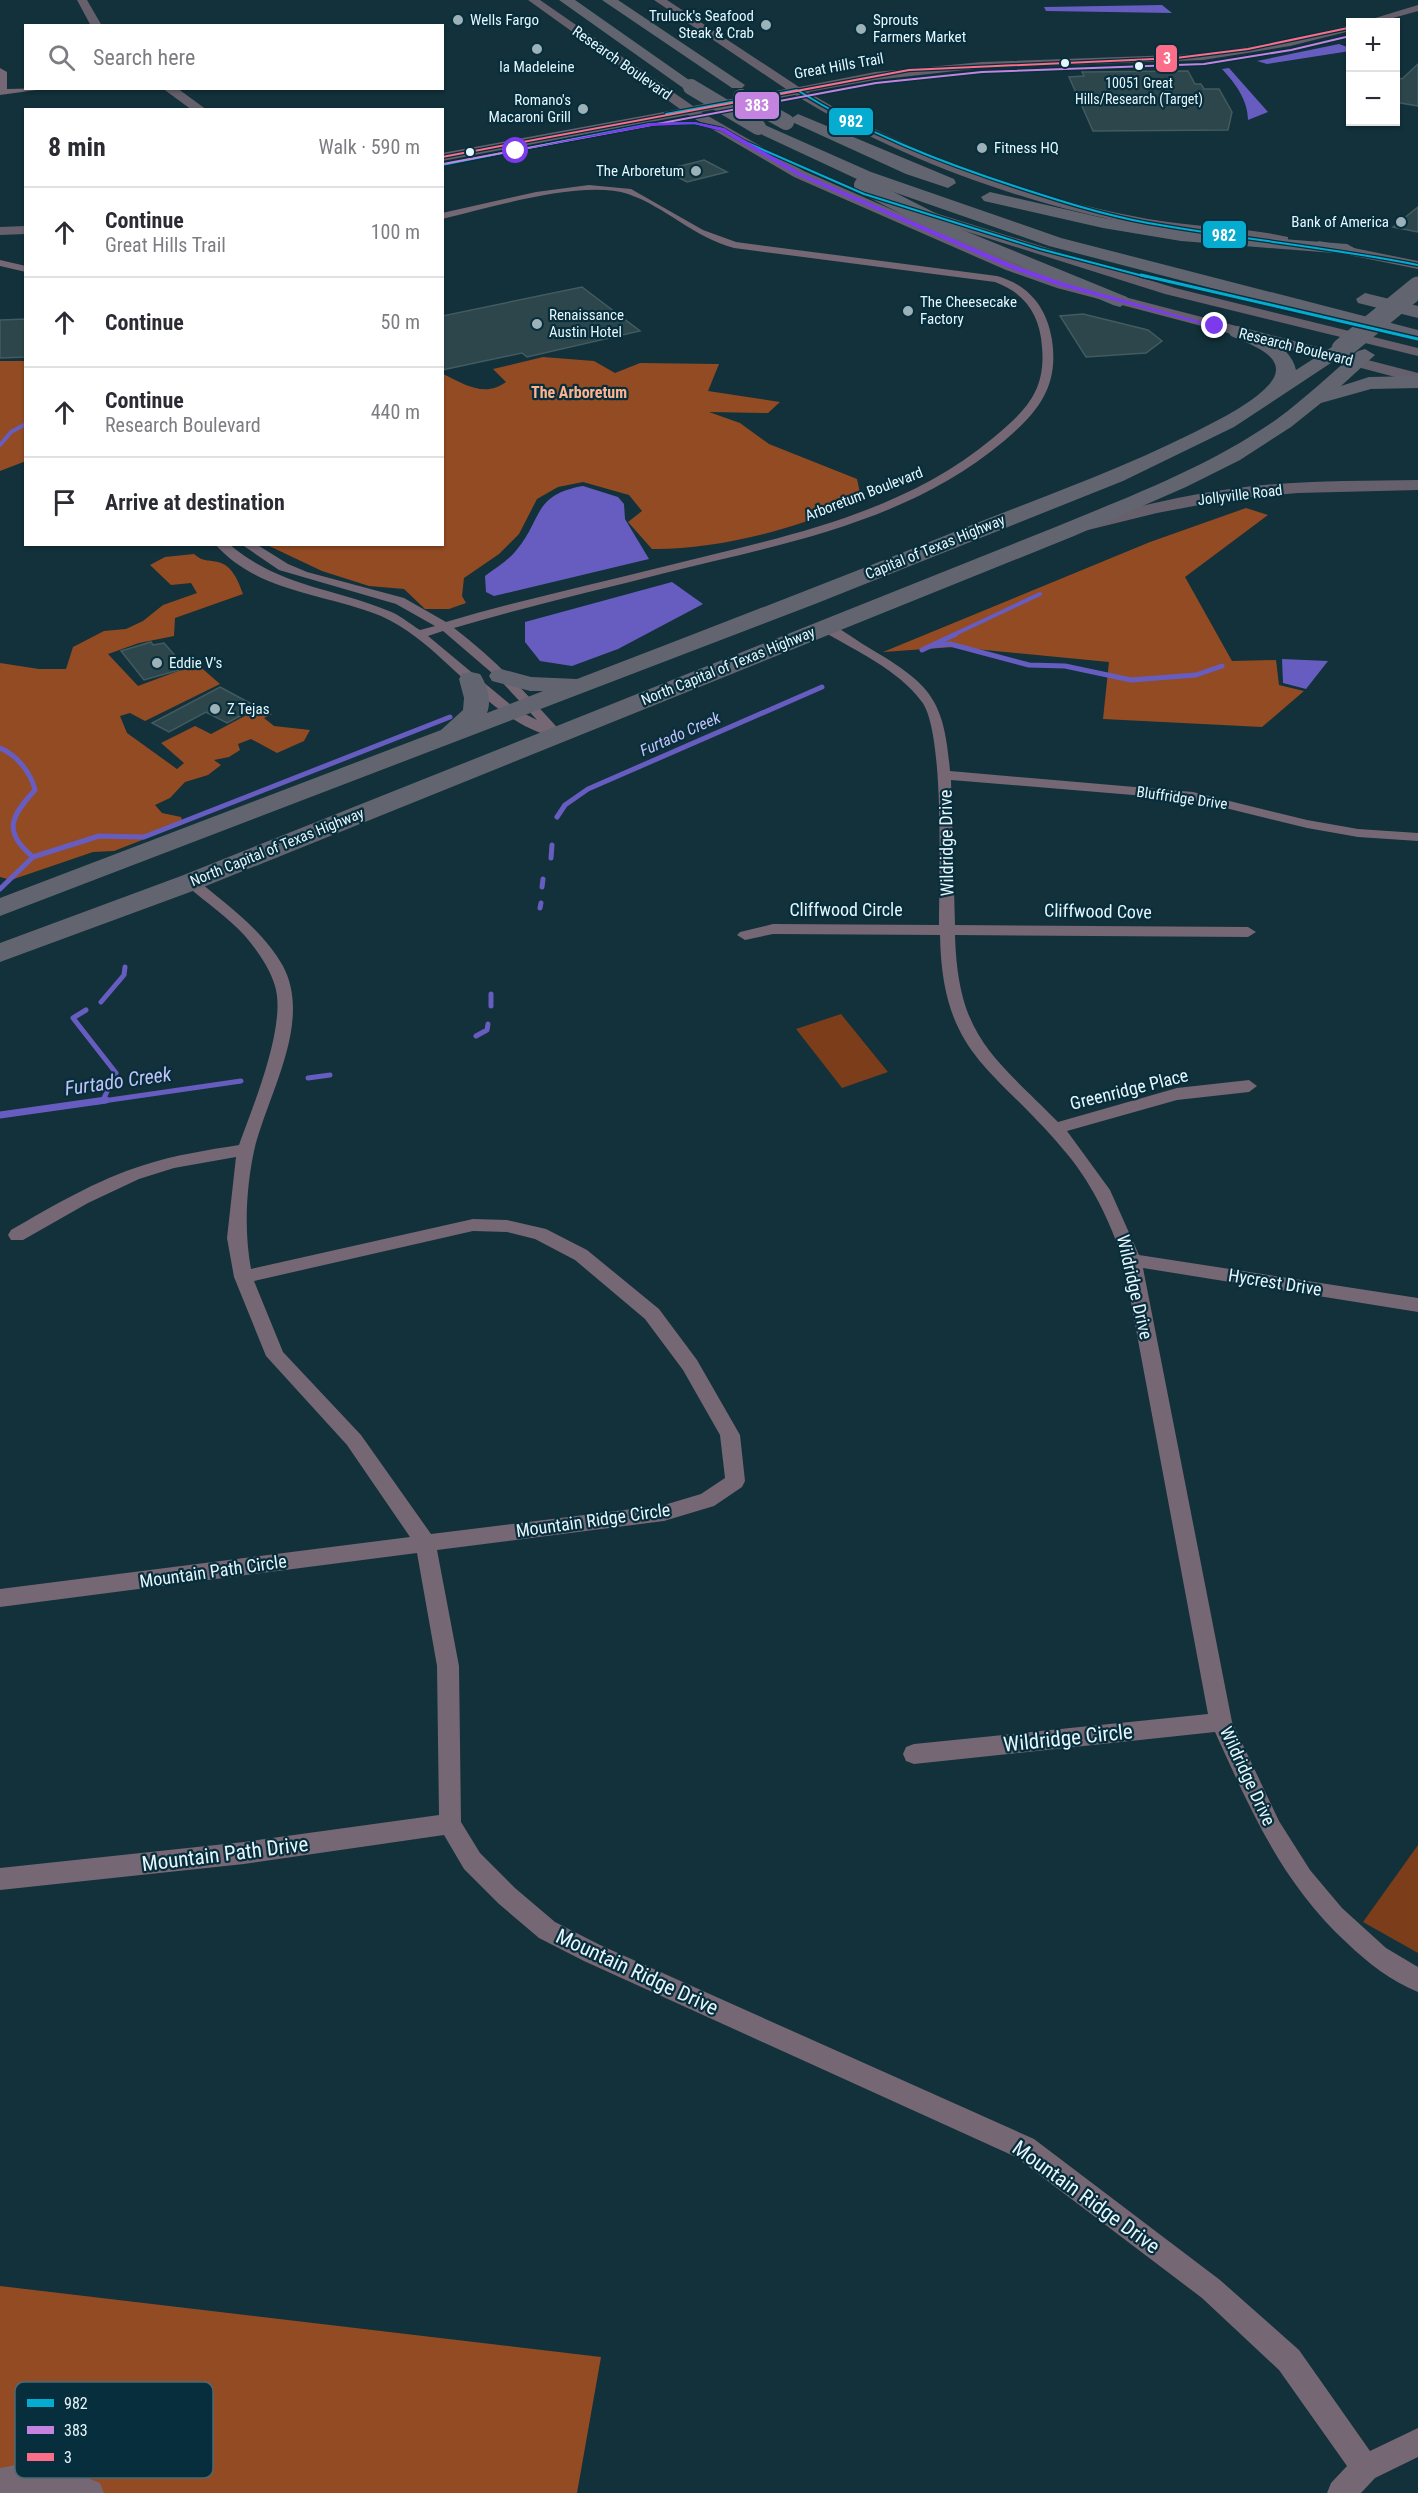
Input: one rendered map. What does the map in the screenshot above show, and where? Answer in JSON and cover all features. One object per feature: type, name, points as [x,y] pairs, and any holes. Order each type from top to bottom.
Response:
[{"type":"highway","points":[[550,0],[621,48],[894,180],[999,216],[1138,257],[1418,328]]},
{"type":"highway","points":[[566,0],[667,72]]},
{"type":"highway","points":[[580,0],[697,86]]},
{"type":"highway","points":[[597,0],[725,82]]},
{"type":"highway","points":[[609,0],[691,54],[843,175],[953,231],[1120,301]]},
{"type":"highway","points":[[644,4],[686,43],[691,54]]},
{"type":"highway","points":[[778,123],[1032,212],[1191,255]]},
{"type":"highway","points":[[778,123],[892,171],[993,208],[1137,249],[1418,320]]},
{"type":"highway","points":[[824,159],[901,190],[1055,242],[1418,338]]},
{"type":"highway","points":[[990,197],[1103,224],[1181,236],[1347,249]]},
{"type":"highway","points":[[1040,249],[1205,292],[1418,338]]},
{"type":"highway","name":"North Capital of Texas Highway","points":[[0,953],[191,882],[1066,531],[1223,460],[1283,424],[1309,404],[1349,355],[1418,287]]},
{"type":"highway","points":[[1353,296],[1418,312]]},
{"type":"highway","name":"North Capital of Texas Highway","points":[[1349,355],[1418,312]]},
{"type":"highway","points":[[1238,332],[1263,344],[1287,366],[1284,377],[1269,396]]},
{"type":"highway","name":"Capital of Texas Highway","points":[[522,709],[1115,476],[1227,423],[1269,396],[1349,355]]},
{"type":"highway","points":[[1309,404],[1369,383],[1418,380]]},
{"type":"highway","points":[[807,598],[806,608],[811,616],[826,627]]},
{"type":"highway","points":[[501,676],[546,685],[592,682]]},
{"type":"highway","points":[[446,738],[474,717],[478,710],[478,701],[471,679]]},
{"type":"highway","points":[[0,908],[522,709]]},
{"type":"main road","points":[[82,0],[96,24]]},
{"type":"main road","name":"Research Boulevard","points":[[533,0],[671,98],[813,181],[1011,267],[1120,301],[1238,332],[1349,355],[1418,380]]},
{"type":"main road","points":[[659,0],[800,93],[833,112],[879,136],[942,162],[1080,207],[1175,227],[1347,249],[1418,265]]},
{"type":"main road","points":[[1382,18],[1418,8]]},
{"type":"main road","points":[[1400,20],[1418,15]]},
{"type":"main road","name":"Great Hills Trail","points":[[800,93],[857,79],[982,65],[1194,58],[1257,50],[1346,29]]},
{"type":"main road","name":"Great Hills Trail","points":[[444,165],[693,112],[800,93],[942,73],[1214,62],[1268,54],[1346,37]]},
{"type":"main road","points":[[660,90],[684,96],[706,96],[760,86],[775,75]]},
{"type":"main road","points":[[775,75],[813,82],[857,79]]},
{"type":"main road","points":[[833,112],[826,100],[833,92],[844,88]]},
{"type":"main road","points":[[171,90],[198,108]]},
{"type":"main road","points":[[646,122],[667,107],[671,98]]},
{"type":"main road","points":[[646,122],[694,123],[725,131],[732,122],[765,113],[796,109],[833,112]]},
{"type":"main road","name":"Great Hills Trail","points":[[444,157],[646,122]]},
{"type":"main road","name":"Research Boulevard","points":[[743,141],[864,194],[1170,291],[1418,352]]},
{"type":"main road","points":[[0,231],[24,230]]},
{"type":"main road","points":[[0,238],[24,236]]},
{"type":"main road","name":"Jollyville Road","points":[[1066,531],[1159,507],[1228,495],[1280,489],[1418,485]]},
{"type":"street","points":[[0,70],[3,72],[1,90]]},
{"type":"street","points":[[1,90],[24,87]]},
{"type":"street","points":[[1,90],[24,89]]},
{"type":"street","name":"Arboretum Boulevard","points":[[419,635],[445,626],[763,546],[893,504],[945,480],[980,457],[1016,424],[1042,392],[1046,381],[1048,347],[1042,315],[1017,286],[975,275],[734,245],[700,232],[649,200],[616,190],[582,190],[522,199],[444,216]]},
{"type":"street","name":"Arboretum Boulevard","points":[[444,224],[547,201],[600,195],[634,195]]},
{"type":"street","points":[[0,263],[24,269]]},
{"type":"street","points":[[222,546],[247,566],[276,580],[386,614],[419,635],[471,679],[522,709],[556,734]]},
{"type":"street","points":[[250,546],[286,571],[401,602],[445,626],[501,676],[522,709],[556,734]]},
{"type":"street","name":"Wildridge Drive","points":[[826,627],[904,678],[926,698],[938,718],[944,775],[947,929],[951,981],[959,1016],[976,1046],[993,1067],[1055,1129],[1092,1172],[1108,1197],[1121,1225],[1132,1260],[1221,1722],[1271,1828],[1302,1878],[1334,1916],[1378,1956],[1418,1980]]},
{"type":"street","name":"Bluffridge Drive","points":[[944,775],[1193,796],[1307,824],[1358,833],[1418,837]]},
{"type":"street","points":[[191,882],[250,932],[275,966],[284,988],[286,1006],[282,1031],[271,1077],[246,1150],[236,1238],[243,1277],[275,1356],[354,1440],[425,1542],[448,1666],[450,1824]]},
{"type":"street","name":"Cliffwood Circle","points":[[745,935],[774,928],[947,929]]},
{"type":"street","name":"Cliffwood Cove","points":[[947,929],[1248,932]]},
{"type":"street","name":"Greenridge Place","points":[[1055,1129],[1177,1094],[1249,1086]]},
{"type":"street","points":[[17,1235],[109,1184],[150,1169],[193,1158],[246,1150]]},
{"type":"street","name":"Mountain Ridge Circle","points":[[243,1277],[473,1225],[507,1226],[540,1234],[581,1255],[652,1314],[690,1365],[730,1435],[735,1481],[707,1500],[664,1513],[425,1542]]},
{"type":"street","name":"Hycrest Drive","points":[[1132,1260],[1418,1305]]},
{"type":"street","name":"Mountain Path Circle","points":[[0,1598],[425,1542]]},
{"type":"street","name":"Wildridge Circle","points":[[914,1754],[1221,1722]]},
{"type":"street","name":"Mountain Path Drive","points":[[0,1880],[244,1853],[450,1824]]},
{"type":"street","name":"Mountain Ridge Drive","points":[[450,1824],[472,1861],[507,1896],[547,1930],[592,1953],[978,2124],[1025,2148],[1211,2289],[1289,2360],[1365,2468]]},
{"type":"street","points":[[1341,2493],[1365,2468],[1418,2442]]},
{"type":"street","points":[[0,2482],[22,2478],[90,2493]]},
{"type":"shaded area","points":[[1162,5],[1172,13],[1046,11],[1044,7]]},
{"type":"shaded area","points":[[1339,44],[1346,47],[1346,52],[1267,64],[1257,61]]},
{"type":"shaded area","points":[[1229,68],[1268,112],[1248,120],[1243,99],[1222,69]]},
{"type":"shaded area","points":[[543,357],[594,361],[615,373],[640,363],[719,364],[708,391],[780,402],[768,413],[709,412],[740,423],[769,444],[857,479],[861,498],[814,519],[759,535],[703,546],[652,549],[628,522],[642,511],[629,495],[583,482],[558,487],[537,499],[519,534],[499,554],[464,578],[462,596],[466,603],[449,609],[425,609],[404,589],[369,586],[322,571],[269,546],[444,546],[444,374],[474,388],[490,389],[506,382],[493,369]]},
{"type":"shaded area","points":[[0,361],[24,361],[24,462],[0,471]]},
{"type":"shaded area","points":[[583,486],[618,497],[624,504],[625,519],[649,559],[494,596],[486,592],[485,576],[514,553],[546,503],[566,490]]},
{"type":"shaded area","points":[[1246,508],[1268,515],[1185,577],[1232,661],[1276,660],[1279,685],[1304,691],[1262,727],[1103,719],[1109,662],[954,647],[883,652],[1150,542]]},
{"type":"shaded area","points":[[194,554],[201,559],[221,563],[229,568],[243,594],[175,618],[174,636],[139,643],[108,654],[138,686],[197,664],[220,684],[145,721],[130,713],[120,716],[127,733],[177,769],[184,763],[161,743],[195,726],[211,734],[258,709],[272,714],[264,718],[274,726],[310,730],[304,741],[277,753],[251,739],[238,744],[240,750],[229,757],[214,760],[221,765],[208,775],[185,782],[170,798],[155,805],[162,813],[181,817],[183,824],[114,851],[93,852],[11,880],[0,877],[0,663],[39,669],[66,669],[73,647],[104,631],[126,629],[143,621],[163,605],[197,593],[191,583],[171,585],[150,565],[165,557]]},
{"type":"shaded area","points":[[672,582],[703,604],[618,649],[572,666],[540,661],[525,642],[525,622]]},
{"type":"shaded area","points":[[1282,659],[1328,661],[1306,689],[1283,683]]},
{"type":"shaded area","points":[[841,1014],[888,1072],[842,1088],[796,1029]]},
{"type":"shaded area","points":[[1418,1845],[1418,1953],[1363,1922]]},
{"type":"shaded area","points":[[0,2286],[601,2357],[577,2493],[0,2493]]},
{"type":"building","points":[[1418,64],[1418,106],[1400,103],[1400,78]]},
{"type":"building","points":[[1188,71],[1195,84],[1201,84],[1204,89],[1219,89],[1232,112],[1228,130],[1093,131],[1069,77],[1084,76],[1082,72]]},
{"type":"building","name":"The Arboretum","points":[[704,160],[727,172],[687,182],[664,170]]},
{"type":"building","points":[[1418,207],[1418,232],[1393,227]]},
{"type":"building","name":"Renaissance Austin Hotel","points":[[582,287],[640,331],[527,357],[522,353],[444,370],[444,316]]},
{"type":"building","points":[[1083,314],[1148,330],[1162,341],[1146,353],[1086,357],[1060,316]]},
{"type":"building","points":[[24,319],[24,357],[0,358],[0,320]]},
{"type":"building","name":"Eddie V's","points":[[151,642],[153,645],[164,643],[186,668],[144,680],[121,651]]},
{"type":"building","name":"Z Tejas","points":[[220,687],[257,707],[227,723],[206,712],[169,732],[152,723]]},
{"type":"waterway","points":[[0,445],[11,432],[24,425]]},
{"type":"waterway","name":"Furtado Creek","points":[[953,635],[1040,594]]},
{"type":"waterway","name":"Furtado Creek","points":[[931,646],[956,634]]},
{"type":"waterway","points":[[931,646],[950,644],[1029,665],[1065,666],[1131,680],[1196,675],[1222,666]]},
{"type":"waterway","name":"Furtado Creek","points":[[922,650],[931,646]]},
{"type":"waterway","name":"Furtado Creek","points":[[557,817],[565,805],[588,789],[822,687]]},
{"type":"waterway","points":[[33,857],[99,836],[144,837],[450,717]]},
{"type":"waterway","points":[[0,748],[22,765],[35,790],[20,808],[13,824],[17,840],[33,857]]},
{"type":"waterway","name":"Furtado Creek","points":[[551,858],[552,845]]},
{"type":"waterway","points":[[0,889],[33,857]]},
{"type":"waterway","name":"Furtado Creek","points":[[542,887],[543,879]]},
{"type":"waterway","name":"Furtado Creek","points":[[540,908],[541,903]]},
{"type":"waterway","points":[[101,1002],[124,975],[125,967]]},
{"type":"waterway","name":"Furtado Creek","points":[[491,994],[491,1006]]},
{"type":"waterway","points":[[86,1010],[73,1018],[116,1073],[103,1100]]},
{"type":"waterway","name":"Furtado Creek","points":[[476,1036],[487,1030],[488,1024]]},
{"type":"waterway","name":"Furtado Creek","points":[[308,1078],[330,1075]]},
{"type":"waterway","name":"Furtado Creek","points":[[96,1102],[241,1081]]},
{"type":"waterway","name":"Furtado Creek","points":[[0,1115],[106,1100]]},
{"type":"transit line","name":"3","points":[[444,157],[909,70],[1176,58],[1248,49],[1346,28]]},
{"type":"transit line","name":"383","points":[[444,164],[876,83],[982,72],[1204,64],[1291,50],[1346,37]]},
{"type":"transit line","name":"982","points":[[666,114],[797,90],[849,121],[931,158],[1082,207],[1148,223],[1418,265]]},
{"type":"transit line","name":"982","points":[[444,165],[650,124],[694,123],[722,129],[743,141],[864,194],[1040,249],[1205,292],[1418,339]]},
{"type":"place","name":"Wells Fargo","points":[[458,20]]},
{"type":"place","name":"Truluck's Seafood Steak & Crab","points":[[766,25]]},
{"type":"place","name":"Sprouts Farmers Market","points":[[861,29]]},
{"type":"place","name":"la Madeleine","points":[[537,49]]},
{"type":"place","name":"10051 Great Hills/Research (Target)","points":[[1139,66]]},
{"type":"place","name":"Romano's Macaroni Grill","points":[[583,109]]},
{"type":"place","name":"Fitness HQ","points":[[982,148]]},
{"type":"place","name":"The Arboretum","points":[[696,171]]},
{"type":"place","name":"Bank of America","points":[[1401,222]]},
{"type":"place","name":"The Cheesecake Factory","points":[[908,311]]},
{"type":"place","name":"Renaissance Austin Hotel","points":[[537,324]]},
{"type":"place","name":"Eddie V's","points":[[157,663]]},
{"type":"place","name":"Z Tejas","points":[[215,709]]},
{"type":"district","name":"The Arboretum","points":[[579,392]]},
{"type":"route","points":[[516,151],[651,124],[694,123],[722,129],[799,174],[1011,267],[1062,285],[1215,326]]}]
